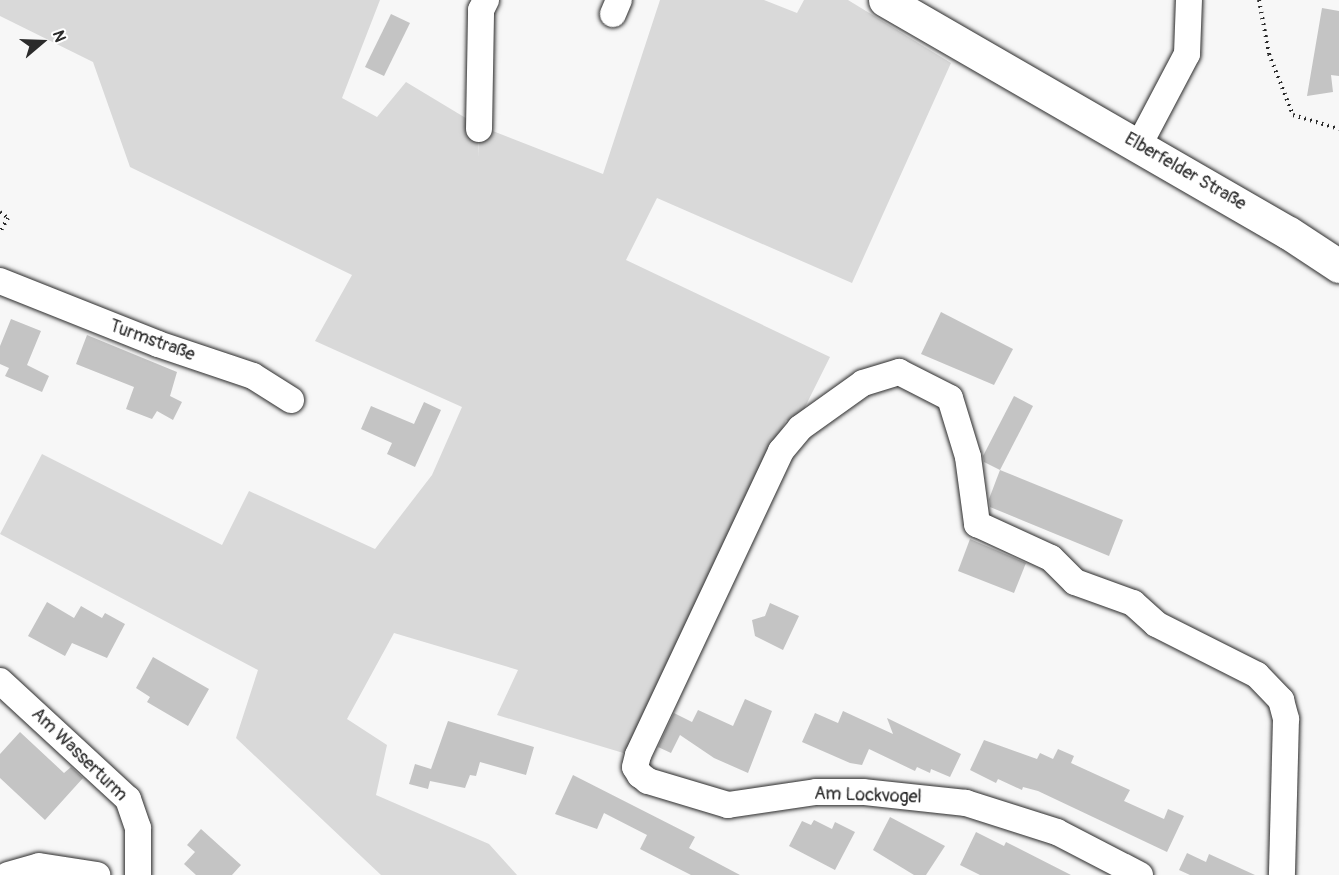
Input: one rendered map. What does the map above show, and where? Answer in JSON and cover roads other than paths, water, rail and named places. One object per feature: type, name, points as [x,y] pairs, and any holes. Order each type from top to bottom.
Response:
[{"type":"main road","name":"Elberfelder Straße","points":[[885,0],[1139,145],[1339,266]]},
{"type":"street","points":[[479,129],[482,10],[486,0]]},
{"type":"street","points":[[1139,145],[1187,54],[1189,0]]},
{"type":"street","name":"Turmstraße","points":[[5,284],[253,376],[291,400]]},
{"type":"street","name":"Am Lockvogel","points":[[1140,875],[1057,832],[966,803],[851,792],[816,792],[728,805],[648,781],[635,767],[651,727],[781,451],[800,428],[830,404],[863,383],[899,372],[950,398],[968,457],[977,524],[1051,558],[1075,582],[1133,603],[1156,624],[1257,675],[1281,700],[1286,719],[1282,875]]},
{"type":"street","name":"Am Wasserturm","points":[[0,681],[128,800],[138,828],[138,875]]},
{"type":"street","points":[[8,875],[39,866],[97,875]]}]
